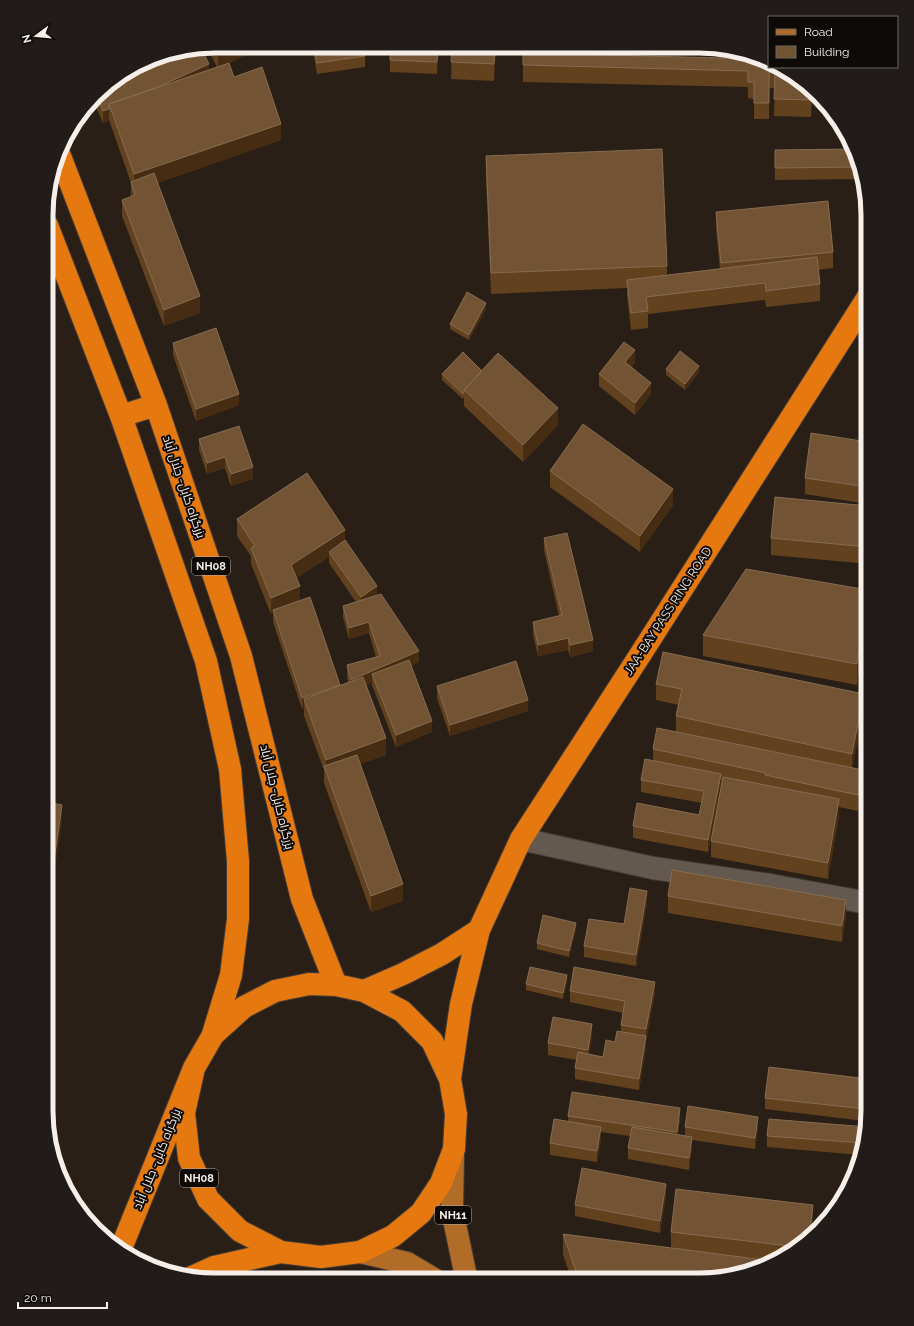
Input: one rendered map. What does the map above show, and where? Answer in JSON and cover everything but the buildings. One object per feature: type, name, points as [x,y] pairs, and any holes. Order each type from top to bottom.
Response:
[{"type":"highway","name":"بزرگراه کابل- جلال آباد","points":[[62,162],[156,405],[241,656],[302,898],[336,984]]},
{"type":"highway","name":"بزرگراه کابل- جلال آباد","points":[[53,241],[121,416],[206,661],[230,769],[238,861],[238,919],[231,975],[213,1035],[194,1068],[123,1244]]},
{"type":"highway","name":"JAA-BAY PASS RING ROAD","points":[[450,1079],[461,1004],[479,930],[521,839],[861,308]]},
{"type":"highway","points":[[121,416],[156,405]]},
{"type":"highway","points":[[364,990],[403,974],[442,954],[479,930]]},
{"type":"highway","name":"بزرگراه کابل- جلال آباد","points":[[201,1273],[214,1267],[281,1252],[321,1257],[360,1252],[393,1236],[421,1213],[441,1183],[454,1149],[456,1114],[450,1079],[432,1041],[402,1011],[364,990],[336,984],[309,984],[275,991],[244,1007],[213,1035]]},
{"type":"highway","name":"بزرگراه کابل- جلال آباد","points":[[194,1068],[184,1113],[189,1158],[208,1199],[240,1231],[281,1252]]},
{"type":"main road","name":"NH11","points":[[454,1149],[452,1210],[465,1273]]},
{"type":"main road","points":[[360,1252],[407,1264],[423,1273]]},
{"type":"street","points":[[521,839],[652,868],[770,885],[861,902]]}]
